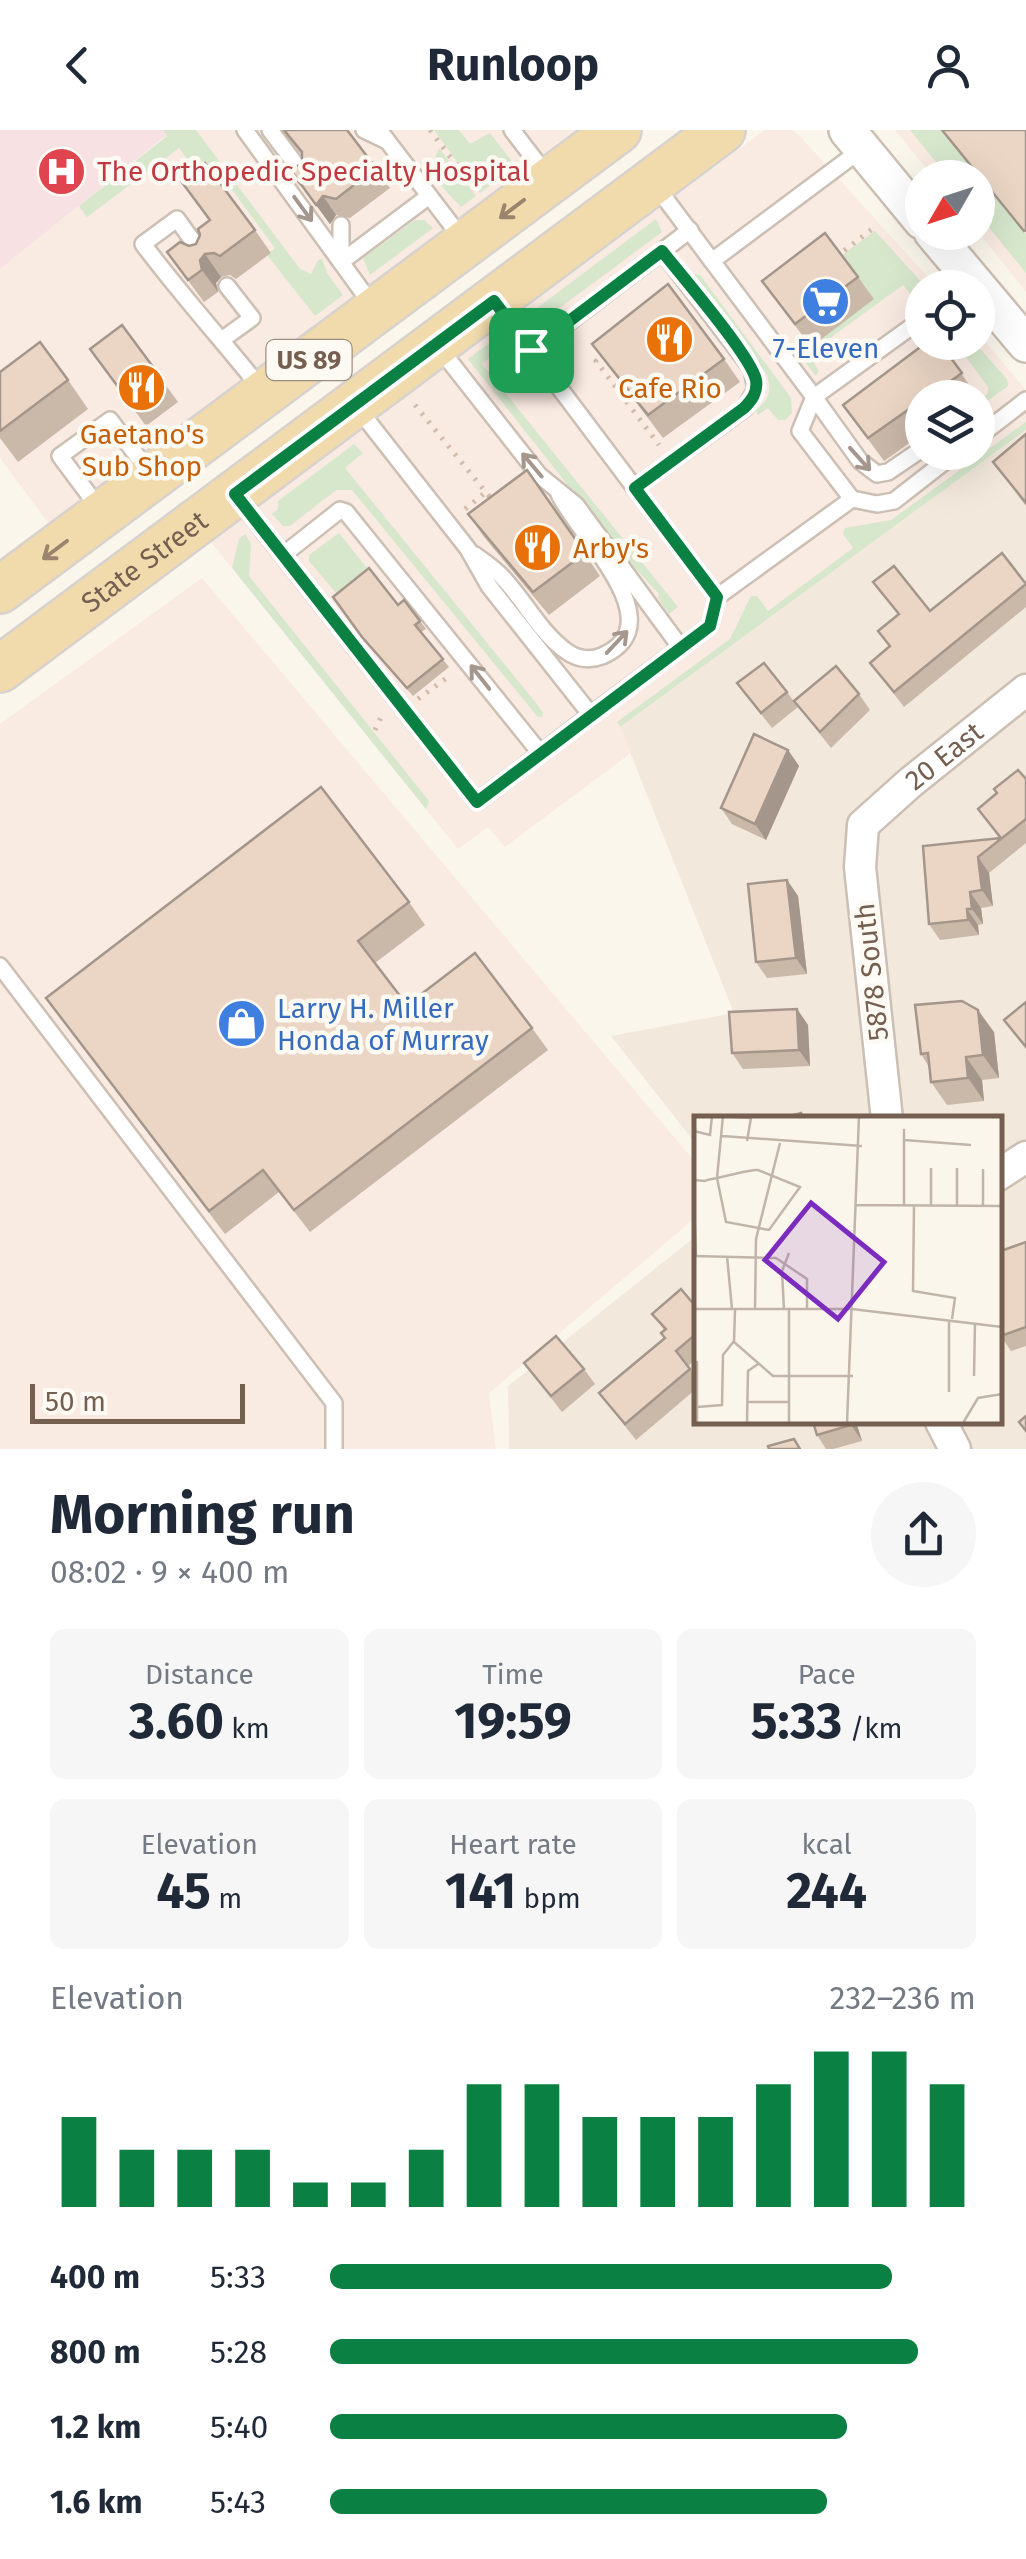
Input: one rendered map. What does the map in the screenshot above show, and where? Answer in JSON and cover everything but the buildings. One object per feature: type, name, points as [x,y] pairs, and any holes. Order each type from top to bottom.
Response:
[{"type":"main road","name":"US 89","points":[[0,590],[618,130]]},
{"type":"main road","name":"State Street","points":[[0,669],[722,130]]},
{"type":"street","points":[[854,139],[905,200]]},
{"type":"street","points":[[995,314],[1026,344]]},
{"type":"street","name":"20 East","points":[[863,825],[1026,690]]},
{"type":"street","name":"5878 South","points":[[863,825],[860,867],[888,1116]]},
{"type":"street","points":[[1001,1173],[1026,1156]]},
{"type":"street","points":[[941,1424],[955,1449]]},
{"type":"lane","points":[[245,130],[376,309]]},
{"type":"lane","points":[[270,130],[306,178]]},
{"type":"lane","points":[[364,130],[383,135],[466,243]]},
{"type":"lane","points":[[512,130],[550,180]]},
{"type":"lane","points":[[712,260],[854,139]]},
{"type":"lane","points":[[653,182],[860,462],[877,474],[888,472],[905,460]]},
{"type":"lane","points":[[342,262],[429,196]]},
{"type":"lane","points":[[206,258],[177,219],[143,244],[265,393]]},
{"type":"lane","points":[[341,224],[342,262]]},
{"type":"lane","points":[[531,350],[690,230]]},
{"type":"lane","points":[[635,488],[744,408],[756,389],[752,369],[662,251]]},
{"type":"lane","points":[[223,340],[252,318],[227,286]]},
{"type":"lane","points":[[494,301],[717,597]]},
{"type":"lane","points":[[905,331],[814,397],[800,431],[852,498],[877,504],[894,500],[934,470]]},
{"type":"lane","points":[[436,344],[539,475],[576,505],[681,648]]},
{"type":"lane","points":[[995,424],[1026,400]]},
{"type":"lane","points":[[355,404],[468,549],[488,586],[592,715]]},
{"type":"lane","points":[[103,514],[60,456],[110,420],[152,476]]},
{"type":"lane","points":[[468,549],[503,577],[542,627],[570,654],[588,659],[618,646],[629,630],[630,611],[609,568],[568,513],[556,488]]},
{"type":"lane","points":[[235,494],[477,802],[710,626],[717,597],[852,498]]},
{"type":"lane","points":[[283,555],[340,510],[346,512],[541,754]]},
{"type":"lane","points":[[0,966],[334,1404],[334,1449]]},
{"type":"path","points":[[430,130],[480,196]]},
{"type":"path","points":[[832,259],[876,226]]},
{"type":"path","points":[[610,351],[596,361],[659,445]]},
{"type":"path","points":[[936,363],[940,360]]},
{"type":"path","points":[[410,398],[495,504]]},
{"type":"path","points":[[406,690],[415,702],[447,675],[460,690]]},
{"type":"shaded area","name":"The Orthopedic Specialty Hospital","points":[[0,130],[163,130],[167,135],[0,269]]},
{"type":"shaded area","points":[[163,130],[576,130],[49,524],[0,458],[0,269],[167,136]]},
{"type":"shaded area","points":[[765,130],[792,130],[922,270],[905,270],[905,360],[995,360],[995,353],[1026,390],[1026,430],[995,453],[995,380],[905,380],[905,470],[971,470],[621,727],[631,753],[505,847],[488,827],[458,849],[211,542]]},
{"type":"shaded area","points":[[895,130],[1026,130],[1026,292],[992,250],[995,160],[919,160]]},
{"type":"shaded area","points":[[1026,430],[1026,1449],[509,1449],[508,1386],[694,1238],[694,1424],[1001,1424],[1001,1116],[694,1116],[694,1141],[611,1036],[734,1013],[620,727],[971,470],[995,470],[995,453]]},
{"type":"shaded area","points":[[202,578],[694,1161],[694,1219],[489,1393],[496,1449],[0,1449],[0,724]]},
{"type":"green space","points":[[163,130],[196,130],[300,269],[311,274],[322,259],[343,295],[315,316],[267,255],[275,248],[227,183],[212,192],[179,148],[87,217],[79,206],[167,136]]},
{"type":"green space","points":[[434,130],[459,130],[470,144],[490,133],[511,160],[505,174],[480,193]]},
{"type":"green space","points":[[910,130],[941,130],[966,160],[934,160]]},
{"type":"green space","points":[[439,148],[476,196],[461,207],[429,173]]},
{"type":"green space","points":[[995,196],[1026,234],[1026,273],[995,235]]},
{"type":"green space","points":[[656,219],[662,232],[546,318],[537,317],[533,311]]},
{"type":"green space","points":[[415,220],[424,220],[433,228],[370,275],[363,258]]},
{"type":"green space","points":[[875,231],[911,270],[905,270],[905,287],[903,285],[808,354],[819,371],[816,376],[794,348],[805,339],[811,347],[841,256]]},
{"type":"green space","points":[[695,274],[700,275],[791,398],[792,413],[785,420],[778,420],[768,408],[758,415],[755,410],[768,395],[767,375],[695,280]]},
{"type":"green space","points":[[500,335],[503,347],[482,364],[678,607],[669,614],[659,594],[623,555],[468,359]]},
{"type":"green space","points":[[968,360],[990,360],[1007,379],[1008,386],[995,396],[995,380],[983,380]]},
{"type":"green space","points":[[1026,422],[1026,430],[995,453],[995,445]]},
{"type":"green space","points":[[354,444],[363,453],[345,468],[536,703],[542,717],[537,716],[352,490],[336,490],[290,526],[283,526],[272,514],[278,509],[278,501]]},
{"type":"green space","points":[[960,470],[971,470],[620,727],[617,722],[730,639],[751,596],[757,596],[768,611],[853,548],[843,534],[845,528],[891,520]]},
{"type":"green space","points":[[339,533],[367,568],[336,593],[309,561],[309,555]]},
{"type":"green space","points":[[245,534],[251,544],[249,576],[429,801],[426,809],[232,568],[239,539]]},
{"type":"place","name":"The Orthopedic Specialty Hospital","points":[[62,171]]},
{"type":"place","name":"7-Eleven","points":[[826,301]]},
{"type":"place","name":"Cafe Rio","points":[[670,340]]},
{"type":"place","name":"Gaetano's Sub Shop","points":[[142,387]]},
{"type":"place","name":"Arby's","points":[[538,548]]},
{"type":"place","name":"Larry H. Miller Honda of Murray","points":[[242,1024]]},
{"type":"route","points":[[662,251],[752,369],[756,389],[744,408],[635,488],[717,597],[710,626],[477,802],[235,494],[494,301],[531,350],[662,251]]}]
